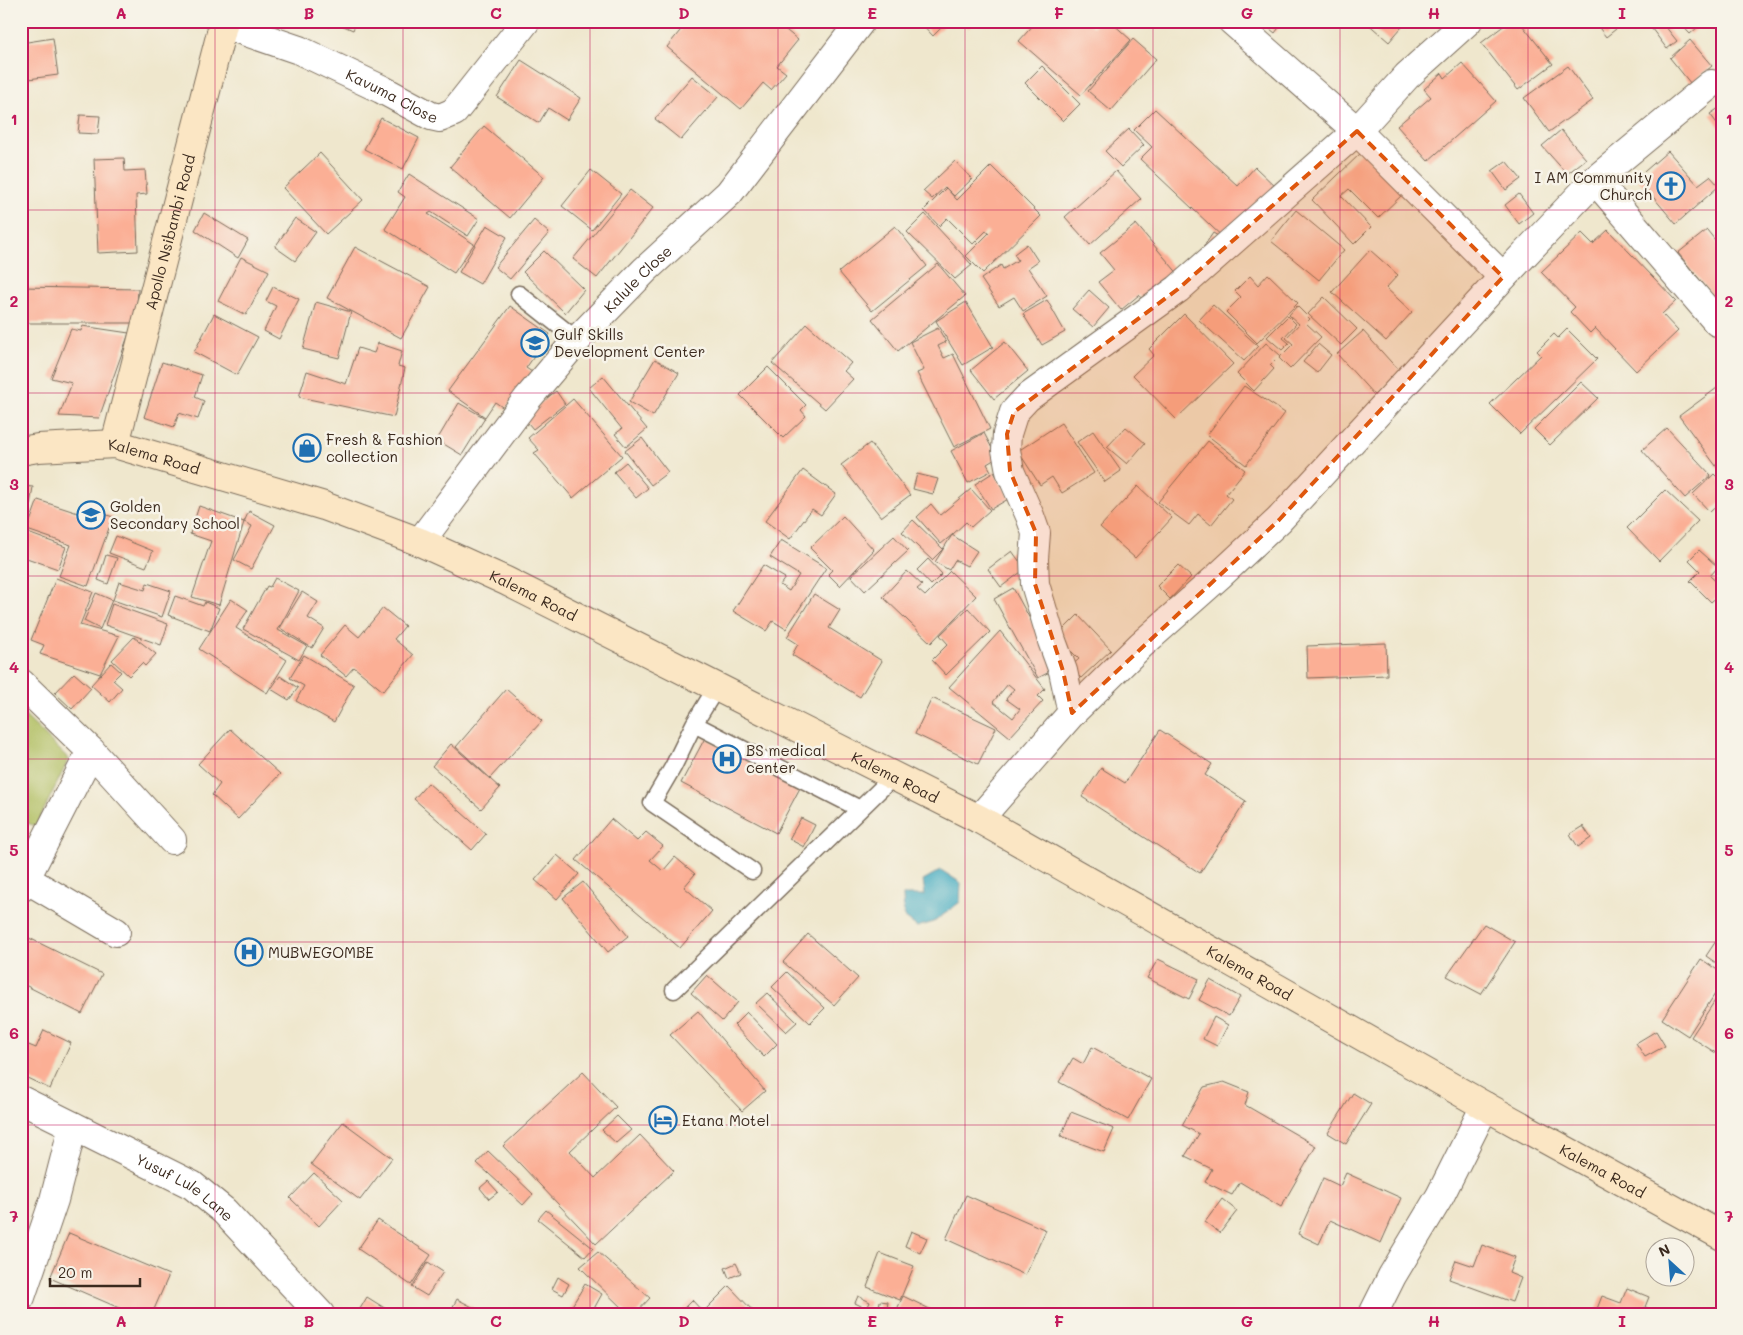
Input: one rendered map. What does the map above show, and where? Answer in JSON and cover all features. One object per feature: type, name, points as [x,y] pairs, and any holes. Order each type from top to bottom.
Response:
[{"type":"street","name":"Kavuma Close","points":[[223,23],[299,50],[355,76],[431,116],[440,118],[454,112],[526,21]]},
{"type":"street","name":"Kalule Close","points":[[420,542],[528,398],[577,340],[645,270],[729,193],[861,21]]},
{"type":"street","points":[[1232,21],[1357,131],[1503,277]]},
{"type":"street","points":[[1072,713],[1063,670],[1035,584],[1036,533],[1010,471],[1006,450],[1007,434],[1014,412],[1027,398],[1178,289],[1357,131],[1407,76],[1468,21]]},
{"type":"street","name":"Apollo Nsibambi Road","points":[[115,444],[223,23]]},
{"type":"street","points":[[979,820],[1072,713],[1141,645],[1220,575],[1278,520],[1595,180],[1711,84]]},
{"type":"street","points":[[1595,180],[1717,322]]},
{"type":"street","name":"Kalema Road","points":[[21,451],[38,448],[115,444],[324,506],[420,542],[506,581],[979,820],[1485,1106],[1722,1236]]},
{"type":"street","points":[[21,683],[91,750],[172,840]]},
{"type":"street","points":[[91,750],[24,884],[116,932]]},
{"type":"street","name":"Yusuf Lule Lane","points":[[21,1100],[192,1185],[224,1211],[320,1314]]},
{"type":"street","points":[[1373,1314],[1392,1276],[1440,1196],[1485,1106]]},
{"type":"street","points":[[21,1297],[54,1200],[73,1126]]},
{"type":"lane","points":[[519,294],[577,340]]},
{"type":"lane","points":[[716,688],[694,724],[673,767],[652,803],[752,871]]},
{"type":"lane","points":[[694,724],[860,810]]},
{"type":"lane","points":[[674,990],[893,777]]},
{"type":"highlighted area","points":[[1357,131],[1503,277],[1279,520],[1072,713],[1063,671],[1035,584],[1036,533],[1010,471],[1007,434],[1014,412],[1178,289]]},
{"type":"green space","points":[[21,712],[69,759],[36,826],[21,821]]},
{"type":"water","points":[[941,870],[961,883],[960,902],[934,922],[917,927],[904,917],[903,895],[925,895],[923,880]]},
{"type":"building","points":[[314,21],[332,21],[330,27]]},
{"type":"building","points":[[332,21],[357,21],[353,30]]},
{"type":"building","points":[[688,21],[775,21],[798,40],[777,66],[786,73],[771,90],[763,83],[741,109],[667,47]]},
{"type":"building","points":[[919,21],[944,21],[946,23],[933,36]]},
{"type":"building","points":[[961,21],[974,21],[969,28]]},
{"type":"building","points":[[1037,21],[1087,21],[1093,27],[1099,21],[1110,21],[1131,40],[1081,95],[1019,41]]},
{"type":"building","points":[[1260,21],[1284,21],[1275,33]]},
{"type":"building","points":[[1365,21],[1407,21],[1389,42]]},
{"type":"building","points":[[1510,21],[1519,21],[1553,64],[1518,90],[1481,43]]},
{"type":"building","points":[[1594,21],[1626,21],[1606,37]]},
{"type":"building","points":[[1646,21],[1661,21],[1677,41],[1667,49]]},
{"type":"building","points":[[1678,21],[1705,21],[1690,34]]},
{"type":"building","points":[[53,38],[58,75],[21,80],[21,43]]},
{"type":"building","points":[[1133,39],[1156,59],[1111,111],[1088,91]]},
{"type":"building","points":[[1690,40],[1712,66],[1691,84],[1670,58]]},
{"type":"building","points":[[521,60],[581,98],[567,120],[548,108],[539,123],[497,97]]},
{"type":"building","points":[[1462,63],[1496,101],[1428,161],[1397,126],[1431,97],[1424,89],[1442,73],[1445,78]]},
{"type":"building","points":[[1042,66],[1080,104],[1063,121],[1025,83]]},
{"type":"building","points":[[1568,66],[1593,100],[1549,132],[1524,98]]},
{"type":"building","points":[[692,76],[718,97],[681,140],[655,119]]},
{"type":"building","points":[[1722,106],[1722,130],[1710,114]]},
{"type":"building","points":[[1155,109],[1238,186],[1255,167],[1278,189],[1228,242],[1140,159],[1152,147],[1134,130]]},
{"type":"building","points":[[80,115],[100,116],[98,134],[78,133]]},
{"type":"building","points":[[381,118],[419,138],[403,169],[364,149]]},
{"type":"building","points":[[484,126],[544,177],[510,218],[450,167]]},
{"type":"building","points":[[1129,129],[1144,145],[1121,167],[1105,151]]},
{"type":"building","points":[[1561,130],[1586,159],[1567,174],[1542,146]]},
{"type":"building","points":[[1668,151],[1698,185],[1710,176],[1719,186],[1676,224],[1637,178]]},
{"type":"building","points":[[1362,152],[1403,194],[1378,218],[1349,189],[1341,196],[1371,227],[1354,244],[1312,200]]},
{"type":"building","points":[[320,153],[363,200],[326,234],[283,188]]},
{"type":"building","points":[[124,158],[125,171],[145,170],[147,194],[136,195],[138,251],[98,253],[94,159]]},
{"type":"building","points":[[955,161],[972,179],[954,196],[945,187],[932,199],[923,191]]},
{"type":"building","points":[[1506,161],[1521,179],[1506,190],[1492,171]]},
{"type":"building","points":[[991,166],[1041,216],[983,273],[966,256],[989,233],[986,231],[973,244],[947,218],[939,226],[924,210],[946,188],[957,200]]},
{"type":"building","points":[[591,170],[621,194],[592,230],[562,206]]},
{"type":"building","points":[[1116,171],[1141,199],[1090,245],[1065,217]]},
{"type":"building","points":[[409,174],[479,219],[468,236],[431,212],[428,214],[474,244],[454,273],[385,229],[405,197],[398,192]]},
{"type":"building","points":[[630,190],[653,208],[597,278],[573,259]]},
{"type":"building","points":[[1519,194],[1533,213],[1519,224],[1505,205]]},
{"type":"building","points":[[1296,210],[1344,250],[1319,280],[1271,241]]},
{"type":"building","points":[[204,213],[248,240],[238,258],[195,230]]},
{"type":"building","points":[[925,214],[972,265],[955,279],[907,232]]},
{"type":"building","points":[[295,218],[316,232],[295,261],[275,247]]},
{"type":"building","points":[[534,220],[549,233],[510,279],[495,267]]},
{"type":"building","points":[[1136,224],[1180,276],[1146,304],[1139,295],[1121,310],[1098,282],[1114,270],[1100,253]]},
{"type":"building","points":[[487,225],[507,237],[480,284],[459,272]]},
{"type":"building","points":[[895,226],[927,266],[872,311],[839,272]]},
{"type":"building","points":[[1608,230],[1676,301],[1662,314],[1678,331],[1636,371],[1595,328],[1590,333],[1570,312],[1575,307],[1541,272],[1582,233],[1593,244]]},
{"type":"building","points":[[1707,230],[1722,249],[1722,307],[1678,253]]},
{"type":"building","points":[[1213,233],[1225,240],[1214,256],[1202,249]]},
{"type":"building","points":[[1027,244],[1038,261],[1028,268],[1047,296],[1023,311],[1014,297],[999,306],[981,279],[1001,265],[1003,269],[1018,260],[1014,254]]},
{"type":"building","points":[[355,247],[430,287],[401,338],[327,298]]},
{"type":"building","points":[[1370,250],[1398,275],[1386,288],[1412,312],[1386,341],[1332,292]]},
{"type":"building","points":[[544,251],[584,290],[565,313],[523,272]]},
{"type":"building","points":[[241,257],[269,271],[246,315],[218,301]]},
{"type":"building","points":[[938,264],[965,296],[898,351],[872,319]]},
{"type":"building","points":[[1268,274],[1298,303],[1257,343],[1226,312],[1241,297],[1235,291],[1250,276],[1258,285]]},
{"type":"building","points":[[21,287],[138,289],[136,323],[21,323]]},
{"type":"building","points":[[273,287],[299,299],[279,339],[264,331],[276,306],[266,301]]},
{"type":"building","points":[[1089,290],[1109,308],[1093,327],[1072,309]]},
{"type":"building","points":[[1324,297],[1357,329],[1341,345],[1308,314]]},
{"type":"building","points":[[1047,300],[1065,332],[1042,345],[1023,314]]},
{"type":"building","points":[[316,302],[351,312],[339,358],[303,349]]},
{"type":"building","points":[[966,302],[993,347],[963,365],[936,321]]},
{"type":"building","points":[[1213,305],[1258,346],[1244,361],[1199,320]]},
{"type":"building","points":[[510,306],[550,334],[526,368],[532,372],[505,409],[495,402],[485,417],[448,391]]},
{"type":"building","points":[[1297,306],[1310,319],[1306,323],[1321,337],[1290,369],[1279,358],[1293,344],[1286,338],[1299,324],[1289,315]]},
{"type":"building","points":[[214,314],[258,337],[237,375],[194,352]]},
{"type":"building","points":[[1184,314],[1233,364],[1176,419],[1133,375],[1154,355],[1149,349]]},
{"type":"building","points":[[1288,316],[1296,324],[1283,338],[1289,343],[1282,350],[1267,337]]},
{"type":"building","points":[[807,324],[851,363],[844,371],[853,379],[825,409],[772,363]]},
{"type":"building","points":[[82,326],[129,333],[99,418],[59,416],[72,383],[51,378],[71,329],[81,331]]},
{"type":"building","points":[[938,328],[946,342],[938,346],[944,358],[953,354],[990,429],[954,447],[917,373],[924,370],[910,342]]},
{"type":"building","points":[[1567,329],[1597,359],[1520,434],[1490,404],[1541,355],[1537,351],[1554,334],[1558,338]]},
{"type":"building","points":[[1363,331],[1400,372],[1374,395],[1337,354]]},
{"type":"building","points":[[1005,342],[1028,371],[994,399],[971,370]]},
{"type":"building","points":[[378,343],[402,351],[398,366],[405,368],[394,417],[299,397],[307,371],[346,384],[358,348],[374,353]]},
{"type":"building","points":[[1266,343],[1280,355],[1270,365],[1274,369],[1254,391],[1237,374]]},
{"type":"building","points":[[1318,344],[1331,355],[1317,373],[1303,362]]},
{"type":"building","points":[[655,359],[679,373],[653,416],[629,402]]},
{"type":"building","points":[[162,362],[202,375],[195,397],[204,401],[198,419],[179,413],[174,427],[144,417]]},
{"type":"building","points":[[768,367],[806,405],[801,410],[806,416],[783,438],[740,395]]},
{"type":"building","points":[[603,376],[647,429],[626,447],[615,434],[622,429],[589,388]]},
{"type":"building","points":[[1581,382],[1598,398],[1550,445],[1534,429]]},
{"type":"building","points":[[1244,386],[1285,413],[1246,465],[1207,435]]},
{"type":"building","points":[[1717,388],[1722,395],[1722,468],[1719,470],[1679,416]]},
{"type":"building","points":[[26,389],[27,414],[21,414],[21,390]]},
{"type":"building","points":[[556,391],[565,404],[533,429],[523,417]]},
{"type":"building","points":[[573,399],[622,456],[573,498],[534,453],[539,450],[528,438]]},
{"type":"building","points":[[459,403],[485,418],[462,455],[437,440]]},
{"type":"building","points":[[1061,423],[1094,473],[1062,493],[1052,477],[1040,485],[1018,451]]},
{"type":"building","points":[[1126,427],[1145,443],[1127,464],[1107,447]]},
{"type":"building","points":[[1667,428],[1711,475],[1685,498],[1642,450]]},
{"type":"building","points":[[1093,431],[1121,471],[1105,482],[1077,442]]},
{"type":"building","points":[[984,433],[997,458],[987,464],[991,471],[968,483],[951,451]]},
{"type":"building","points":[[642,438],[668,472],[651,485],[625,451]]},
{"type":"building","points":[[1208,441],[1245,470],[1226,494],[1232,499],[1211,525],[1198,514],[1189,525],[1158,502]]},
{"type":"building","points":[[870,443],[910,495],[881,517],[841,465]]},
{"type":"building","points":[[626,462],[648,488],[636,498],[614,472]]},
{"type":"building","points":[[803,470],[836,494],[821,515],[812,509],[790,539],[765,521]]},
{"type":"building","points":[[994,472],[1010,498],[991,509],[975,484]]},
{"type":"building","points":[[917,474],[938,479],[933,494],[913,489]]},
{"type":"building","points":[[1714,474],[1722,482],[1722,501],[1710,512],[1693,494]]},
{"type":"building","points":[[21,486],[33,487],[29,512],[21,511]]},
{"type":"building","points":[[1138,486],[1172,518],[1135,558],[1100,527]]},
{"type":"building","points":[[971,489],[990,510],[971,527],[966,522],[941,544],[917,517],[931,504],[940,515]]},
{"type":"building","points":[[1665,490],[1698,521],[1659,561],[1627,528]]},
{"type":"building","points":[[38,500],[84,515],[87,508],[113,517],[88,586],[59,576],[71,545],[27,530]]},
{"type":"building","points":[[199,506],[244,522],[219,605],[192,597],[211,541],[190,534]]},
{"type":"building","points":[[249,511],[275,525],[251,569],[234,560],[252,526],[244,522]]},
{"type":"building","points":[[21,514],[28,516],[22,536],[21,536]]},
{"type":"building","points":[[843,516],[874,550],[840,586],[828,574],[832,570],[810,548]]},
{"type":"building","points":[[913,520],[943,549],[932,560],[902,532]]},
{"type":"building","points":[[28,533],[66,547],[58,569],[21,556]]},
{"type":"building","points":[[952,535],[977,551],[967,566],[955,560],[949,570],[935,562]]},
{"type":"building","points":[[116,536],[153,551],[146,567],[109,553]]},
{"type":"building","points":[[894,536],[908,551],[865,591],[851,576]]},
{"type":"building","points":[[781,540],[826,568],[786,629],[773,621],[766,631],[733,611],[763,565],[785,578],[780,585],[789,591],[799,575],[770,557]]},
{"type":"building","points":[[1699,550],[1718,567],[1710,576],[1722,587],[1722,592],[1711,602],[1690,581],[1700,571],[1689,560]]},
{"type":"building","points":[[1012,551],[1025,569],[1001,587],[988,569]]},
{"type":"building","points":[[106,555],[117,558],[108,584],[98,580]]},
{"type":"building","points":[[928,559],[942,574],[931,585],[917,570]]},
{"type":"building","points":[[1178,565],[1191,577],[1170,599],[1157,586]]},
{"type":"building","points":[[907,571],[922,585],[917,589],[925,596],[950,571],[976,596],[931,643],[883,597]]},
{"type":"building","points":[[56,578],[93,592],[80,625],[119,636],[100,674],[40,654],[44,645],[31,640]]},
{"type":"building","points":[[275,578],[299,591],[278,630],[307,646],[299,660],[243,629],[267,586],[270,587]]},
{"type":"building","points":[[119,582],[145,590],[147,583],[171,591],[162,617],[113,600]]},
{"type":"building","points":[[1013,588],[1057,668],[1038,678],[994,599]]},
{"type":"building","points":[[302,592],[318,602],[308,618],[324,628],[312,648],[280,628]]},
{"type":"building","points":[[96,593],[112,600],[100,629],[84,621]]},
{"type":"building","points":[[814,594],[840,610],[829,628],[882,661],[860,697],[792,655],[798,644],[787,637]]},
{"type":"building","points":[[175,596],[203,606],[205,602],[219,608],[210,631],[168,615]]},
{"type":"building","points":[[231,599],[248,610],[236,628],[287,660],[267,693],[199,649]]},
{"type":"building","points":[[112,604],[168,624],[161,645],[105,625]]},
{"type":"building","points":[[383,608],[405,626],[394,639],[413,655],[383,691],[354,667],[346,676],[320,655],[345,625],[359,637]]},
{"type":"building","points":[[968,608],[990,632],[946,675],[932,660],[948,644],[940,635]]},
{"type":"building","points":[[1078,615],[1111,650],[1081,678],[1070,667],[1079,659],[1063,643],[1067,639],[1061,632]]},
{"type":"building","points":[[1000,631],[1045,689],[1038,696],[1043,701],[1010,737],[949,687]],"holes":[[[1008,684],[1014,689],[1006,699],[1020,709],[1013,718],[993,702]]]},
{"type":"building","points":[[134,637],[156,654],[145,666],[142,663],[129,676],[112,660]]},
{"type":"building","points":[[1386,643],[1387,675],[1308,678],[1307,646]]},
{"type":"building","points":[[304,655],[354,685],[334,722],[296,701],[304,686],[290,678]]},
{"type":"building","points":[[111,663],[121,672],[113,680],[122,688],[110,702],[91,685]]},
{"type":"building","points":[[74,673],[91,688],[72,709],[55,693]]},
{"type":"building","points":[[280,676],[298,688],[289,700],[271,689]]},
{"type":"building","points":[[506,689],[542,721],[490,778],[456,747]]},
{"type":"building","points":[[932,698],[996,728],[978,764],[915,734]]},
{"type":"building","points":[[230,729],[280,774],[238,819],[212,795],[220,784],[198,764]]},
{"type":"building","points":[[1160,730],[1212,764],[1205,775],[1246,801],[1200,873],[1082,797],[1101,768],[1125,783]]},
{"type":"building","points":[[705,738],[800,788],[776,833],[681,783]]},
{"type":"building","points":[[451,744],[500,788],[481,809],[432,766]]},
{"type":"building","points":[[428,783],[486,834],[472,850],[414,799]]},
{"type":"building","points":[[801,818],[815,825],[804,847],[789,839]]},
{"type":"building","points":[[611,819],[637,841],[646,832],[663,846],[650,860],[663,871],[675,857],[695,874],[684,887],[712,911],[680,948],[576,860]]},
{"type":"building","points":[[1583,826],[1591,838],[1578,847],[1570,834]]},
{"type":"building","points":[[21,832],[30,836],[21,855]]},
{"type":"building","points":[[557,855],[579,874],[557,899],[535,880]]},
{"type":"building","points":[[583,882],[628,936],[608,952],[563,898]]},
{"type":"building","points":[[1484,924],[1515,942],[1481,994],[1447,976]]},
{"type":"building","points":[[1722,932],[1722,967],[1706,956]]},
{"type":"building","points":[[21,934],[102,974],[82,1014],[21,983]]},
{"type":"building","points":[[808,934],[858,978],[834,1005],[783,962]]},
{"type":"building","points":[[1158,959],[1199,979],[1189,999],[1147,978]]},
{"type":"building","points":[[1701,959],[1722,973],[1722,983],[1688,1036],[1662,1019]]},
{"type":"building","points":[[787,972],[825,1008],[810,1023],[772,987]]},
{"type":"building","points":[[707,975],[738,1002],[722,1021],[691,993]]},
{"type":"building","points":[[1210,980],[1240,997],[1229,1016],[1199,1000]]},
{"type":"building","points":[[1722,990],[1722,1057],[1691,1037]]},
{"type":"building","points":[[767,993],[797,1022],[786,1032],[756,1003]]},
{"type":"building","points":[[698,1011],[765,1091],[742,1111],[670,1035]]},
{"type":"building","points":[[747,1012],[777,1044],[764,1057],[734,1025]]},
{"type":"building","points":[[1214,1017],[1228,1025],[1217,1046],[1203,1039]]},
{"type":"building","points":[[44,1030],[71,1043],[50,1089],[21,1075],[21,1042],[36,1048]]},
{"type":"building","points":[[1656,1031],[1665,1046],[1645,1057],[1636,1043]]},
{"type":"building","points":[[1092,1047],[1151,1079],[1128,1120],[1059,1082],[1073,1058],[1083,1064]]},
{"type":"building","points":[[583,1072],[616,1107],[570,1151],[595,1178],[640,1135],[674,1171],[596,1244],[503,1146]]},
{"type":"building","points":[[1224,1082],[1249,1092],[1245,1105],[1316,1146],[1281,1207],[1240,1182],[1232,1195],[1205,1182],[1212,1169],[1185,1156],[1199,1134],[1182,1125],[1204,1087]]},
{"type":"building","points":[[1353,1093],[1371,1104],[1346,1144],[1328,1133]]},
{"type":"building","points":[[1071,1112],[1114,1129],[1104,1152],[1061,1136]]},
{"type":"building","points":[[617,1116],[631,1130],[616,1143],[602,1130]]},
{"type":"building","points":[[343,1122],[392,1158],[360,1200],[311,1164]]},
{"type":"building","points":[[488,1151],[533,1194],[523,1205],[477,1163]]},
{"type":"building","points":[[314,1173],[343,1200],[319,1226],[290,1198]]},
{"type":"building","points":[[1346,1173],[1401,1198],[1381,1243],[1330,1220],[1319,1244],[1298,1234],[1323,1178],[1340,1186]]},
{"type":"building","points":[[488,1181],[498,1192],[489,1199],[480,1188]]},
{"type":"building","points":[[966,1195],[1046,1230],[1025,1275],[946,1239]]},
{"type":"building","points":[[1222,1199],[1237,1211],[1220,1233],[1205,1222]]},
{"type":"building","points":[[546,1210],[593,1248],[585,1257],[538,1219]]},
{"type":"building","points":[[378,1220],[431,1255],[411,1285],[358,1249]]},
{"type":"building","points":[[911,1231],[927,1238],[920,1253],[905,1246]]},
{"type":"building","points":[[69,1233],[169,1275],[152,1314],[133,1314],[50,1278]]},
{"type":"building","points":[[1482,1245],[1515,1257],[1509,1273],[1521,1278],[1512,1302],[1449,1279],[1456,1260],[1474,1266]]},
{"type":"building","points":[[598,1252],[650,1298],[635,1314],[628,1314],[580,1267]]},
{"type":"building","points":[[880,1253],[914,1266],[900,1300],[867,1287]]},
{"type":"building","points":[[428,1262],[443,1272],[427,1296],[412,1287]]},
{"type":"building","points":[[736,1263],[741,1273],[729,1278],[725,1268]]},
{"type":"building","points":[[558,1277],[569,1284],[563,1295],[552,1289]]},
{"type":"building","points":[[585,1284],[602,1294],[591,1314],[567,1314]]},
{"type":"building","points":[[729,1286],[756,1314],[678,1314],[692,1300],[703,1312]]},
{"type":"building","points":[[1627,1288],[1649,1297],[1645,1307],[1662,1314],[1595,1314],[1602,1296],[1621,1303]]},
{"type":"building","points":[[858,1296],[870,1302],[867,1309],[855,1303]]},
{"type":"building","points":[[903,1296],[940,1314],[895,1314]]},
{"type":"building","points":[[367,1297],[394,1314],[357,1314]]},
{"type":"building","points":[[457,1299],[486,1314],[449,1314]]},
{"type":"building","points":[[880,1301],[888,1302],[886,1314],[878,1314]]},
{"type":"place","name":"I AM Community Church","points":[[1671,186]]},
{"type":"place","name":"Gulf Skills Development Center","points":[[535,343]]},
{"type":"place","name":"Fresh & Fashion collection","points":[[307,448]]},
{"type":"place","name":"Golden Secondary School","points":[[91,515]]},
{"type":"place","name":"BS medical center","points":[[727,759]]},
{"type":"place","name":"MUBWEGOMBE","points":[[249,952]]},
{"type":"place","name":"Etana Motel","points":[[663,1120]]}]
